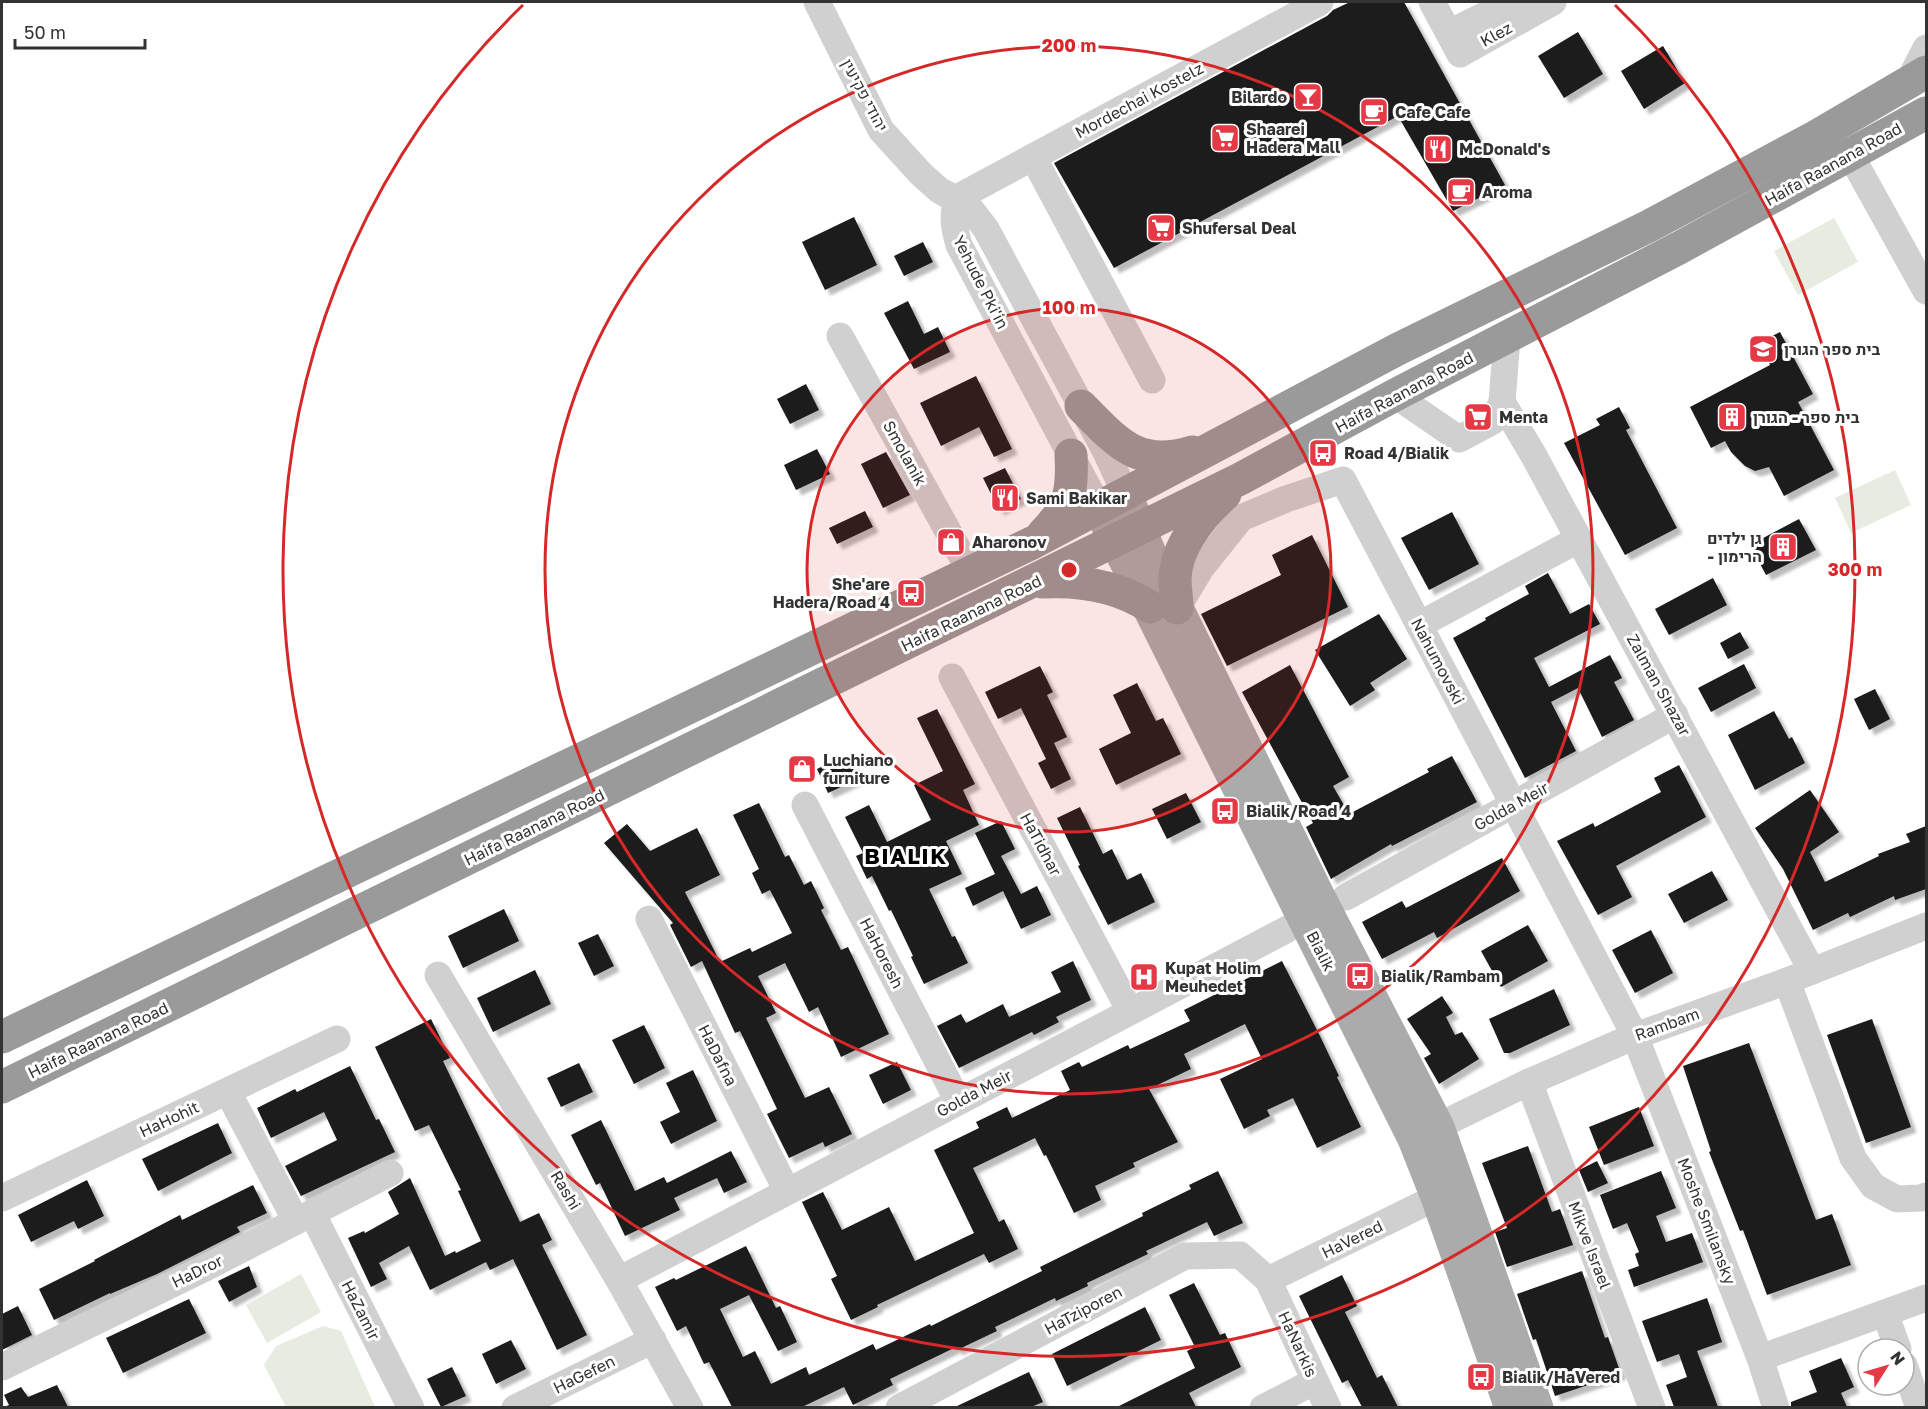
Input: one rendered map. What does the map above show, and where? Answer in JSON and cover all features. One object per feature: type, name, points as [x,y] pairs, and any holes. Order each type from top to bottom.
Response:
[{"type":"highway","name":"Haifa Raanana Road","points":[[2,1037],[1034,542],[1398,349],[1649,226],[1815,137],[1918,76]]},
{"type":"highway","name":"Haifa Raanana Road","points":[[2,1087],[1240,479],[1395,395],[1680,248],[1926,113]]},
{"type":"highway","points":[[1081,406],[1123,444],[1140,455],[1154,458],[1173,457],[1219,443]]},
{"type":"highway","points":[[1034,542],[1054,522],[1071,493],[1071,455]]},
{"type":"highway","points":[[1031,583],[1062,581],[1088,583],[1117,590],[1164,608],[1182,552],[1195,526],[1240,479]]},
{"type":"main road","name":"Yehude Pki'in","points":[[1113,502],[1128,535]]},
{"type":"main road","name":"Bialik","points":[[1128,535],[1164,608],[1323,904],[1426,1133],[1537,1407]]},
{"type":"main road","name":"Bialik","points":[[1426,1133],[1437,1197],[1511,1407]]},
{"type":"street","name":"יהודי פקיעין","points":[[817,2],[881,130],[921,174],[939,190],[957,198]]},
{"type":"street","name":"Mordechai Kostelz","points":[[957,198],[1320,2]]},
{"type":"street","name":"Klez","points":[[1432,2],[1460,54],[1553,2]]},
{"type":"street","name":"Klez","points":[[1449,33],[1511,2]]},
{"type":"street","points":[[1918,76],[1926,48]]},
{"type":"street","points":[[1850,154],[1917,260],[1926,291]]},
{"type":"street","points":[[1033,157],[1152,380]]},
{"type":"street","name":"Yehude Pki'in","points":[[957,198],[969,207],[986,229],[1105,450],[1113,502],[1071,455],[959,245],[954,229],[953,213],[957,198]]},
{"type":"street","name":"Smolanik","points":[[840,336],[970,571]]},
{"type":"street","points":[[1395,395],[1459,439],[1493,421],[1502,402],[1507,338]]},
{"type":"street","name":"Zalman Shazar","points":[[1502,402],[1534,456],[1812,971]]},
{"type":"street","name":"Nahumovski","points":[[1164,608],[1201,568],[1241,518],[1286,499],[1343,480],[1635,1036]]},
{"type":"street","points":[[1419,625],[1579,539]]},
{"type":"street","name":"HaTidhar","points":[[952,677],[1130,1011]]},
{"type":"street","name":"Golda Meir","points":[[619,1280],[1130,1011],[1323,904],[1514,805],[1675,715]]},
{"type":"street","name":"HaHoresh","points":[[805,805],[958,1101]]},
{"type":"street","name":"HaDafna","points":[[649,919],[787,1191]]},
{"type":"street","name":"Rambam","points":[[1426,1133],[1529,1082],[1635,1036],[1787,981],[1926,926]]},
{"type":"street","name":"Rashi","points":[[438,975],[619,1280],[690,1407]]},
{"type":"street","points":[[1787,981],[1853,1158],[1873,1186],[1897,1199],[1926,1196]]},
{"type":"street","name":"Moshe Smilansky","points":[[1635,1036],[1760,1358],[1776,1407]]},
{"type":"street","name":"HaHohit","points":[[2,1198],[337,1039]]},
{"type":"street","name":"Mikve Israel","points":[[1529,1082],[1652,1407]]},
{"type":"street","name":"HaZamir","points":[[228,1092],[304,1217],[411,1407]]},
{"type":"street","name":"HaDror","points":[[2,1367],[205,1268],[390,1173]]},
{"type":"street","name":"HaVered","points":[[1268,1280],[1437,1197]]},
{"type":"street","name":"HaTziporen","points":[[899,1407],[1185,1256],[1240,1256],[1268,1280]]},
{"type":"street","name":"HaNarkis","points":[[1268,1280],[1328,1407]]},
{"type":"street","points":[[1760,1358],[1926,1298]]},
{"type":"street","points":[[1885,1313],[1894,1337]]},
{"type":"street","name":"HaGefen","points":[[515,1407],[653,1340]]},
{"type":"street","points":[[1263,1407],[1315,1382]]},
{"type":"shaded area","points":[[1834,218],[1858,262],[1798,295],[1774,251]]},
{"type":"shaded area","points":[[1895,470],[1911,505],[1851,533],[1835,498]]},
{"type":"shaded area","points":[[301,1274],[321,1312],[267,1343],[246,1305]]},
{"type":"shaded area","points":[[323,1326],[341,1331],[375,1407],[286,1407],[264,1365],[276,1346]]},
{"type":"building","name":"Shaarei Hadera Mall","points":[[1350,2],[1404,2],[1505,185],[1453,211],[1398,116],[1114,268],[1054,163]]},
{"type":"building","points":[[1578,32],[1603,74],[1564,98],[1538,56]]},
{"type":"building","points":[[1663,46],[1685,83],[1644,109],[1621,71]]},
{"type":"building","points":[[854,217],[877,265],[825,290],[802,242]]},
{"type":"building","points":[[923,242],[933,262],[904,276],[894,256]]},
{"type":"building","points":[[908,301],[924,334],[938,327],[950,352],[914,369],[884,313]]},
{"type":"building","name":"בית ספר - הגורן","points":[[1780,332],[1813,394],[1798,402],[1834,470],[1784,496],[1769,467],[1755,471],[1745,466],[1731,452],[1725,441],[1711,448],[1690,407],[1770,365],[1758,343]]},
{"type":"building","points":[[976,376],[1012,449],[994,457],[979,427],[941,446],[920,403]]},
{"type":"building","points":[[806,384],[819,410],[790,424],[777,399]]},
{"type":"building","points":[[1619,407],[1630,428],[1626,430],[1677,528],[1625,555],[1564,443],[1600,425],[1596,419]]},
{"type":"building","points":[[817,449],[830,474],[796,490],[784,465]]},
{"type":"building","points":[[886,452],[910,495],[883,508],[861,464]]},
{"type":"building","points":[[1005,468],[1021,499],[999,510],[983,478]]},
{"type":"building","points":[[865,511],[873,527],[837,544],[829,528]]},
{"type":"building","points":[[1452,512],[1479,564],[1429,590],[1401,538]]},
{"type":"building","name":"גן ילדים - הרימון","points":[[1799,519],[1816,550],[1766,575],[1750,545]]},
{"type":"building","points":[[1312,535],[1348,607],[1227,666],[1201,614],[1281,575],[1272,555]]},
{"type":"building","points":[[1548,573],[1570,614],[1589,604],[1600,624],[1534,658],[1549,687],[1610,655],[1622,678],[1614,682],[1634,720],[1602,737],[1578,688],[1551,702],[1576,751],[1525,778],[1453,638],[1529,594],[1525,586]]},
{"type":"building","points":[[1713,578],[1727,605],[1669,635],[1655,609]]},
{"type":"building","points":[[1379,614],[1407,659],[1370,683],[1375,690],[1350,706],[1315,650]]},
{"type":"building","points":[[1740,632],[1749,648],[1728,659],[1720,643]]},
{"type":"building","points":[[1744,664],[1756,688],[1711,712],[1698,688]]},
{"type":"building","points":[[1290,665],[1349,777],[1333,786],[1349,814],[1429,772],[1427,769],[1452,756],[1477,802],[1392,846],[1391,844],[1331,879],[1306,827],[1313,823],[1242,692]]},
{"type":"building","points":[[1040,666],[1053,692],[1047,695],[1067,737],[1054,743],[1071,779],[1051,789],[1038,763],[1046,759],[1021,708],[998,719],[985,692]]},
{"type":"building","points":[[1137,683],[1156,721],[1163,718],[1181,754],[1116,785],[1099,749],[1131,733],[1113,695]]},
{"type":"building","points":[[1875,689],[1890,719],[1869,730],[1854,699]]},
{"type":"building","points":[[937,709],[975,784],[963,790],[979,825],[946,841],[962,874],[929,889],[952,937],[955,936],[968,963],[924,984],[891,910],[889,911],[872,876],[867,879],[856,856],[863,853],[845,817],[869,805],[887,842],[931,820],[914,785],[943,771],[917,718]]},
{"type":"building","points":[[1774,711],[1789,739],[1792,737],[1805,763],[1755,790],[1728,735]]},
{"type":"building","points":[[847,754],[858,779],[828,793],[817,769]]},
{"type":"building","points":[[1679,765],[1706,817],[1616,866],[1632,897],[1598,915],[1557,841],[1593,823],[1595,827],[1661,792],[1654,778]]},
{"type":"building","points":[[1810,790],[1839,832],[1810,852],[1825,882],[1879,856],[1878,854],[1910,842],[1906,834],[1926,826],[1926,889],[1895,900],[1894,896],[1850,917],[1848,913],[1813,930],[1783,869],[1755,828]]},
{"type":"building","points":[[1186,793],[1201,822],[1167,839],[1152,809]]},
{"type":"building","points":[[759,803],[785,857],[789,855],[804,885],[811,881],[824,908],[821,910],[841,950],[848,947],[889,1034],[841,1057],[818,1007],[809,1012],[785,963],[758,976],[776,1013],[766,1018],[805,1098],[829,1087],[852,1134],[825,1147],[823,1142],[789,1158],[767,1114],[777,1109],[740,1031],[735,1033],[702,961],[691,967],[670,925],[673,923],[604,843],[627,824],[650,851],[697,828],[720,875],[685,892],[720,962],[750,948],[752,952],[792,933],[770,890],[762,894],[752,873],[759,869],[733,815]]},
{"type":"building","points":[[1080,807],[1103,854],[1112,849],[1127,880],[1141,873],[1155,902],[1108,925],[1057,818]]},
{"type":"building","points":[[1001,821],[1015,849],[1001,856],[1021,894],[1037,886],[1051,915],[1021,929],[1003,891],[973,906],[965,888],[995,874],[975,833]]},
{"type":"building","points":[[1502,858],[1520,891],[1437,938],[1434,932],[1382,959],[1362,922],[1402,901],[1406,908]]},
{"type":"building","points":[[1712,871],[1728,900],[1684,923],[1668,894]]},
{"type":"building","points":[[504,909],[519,941],[463,968],[448,936]]},
{"type":"building","points":[[1528,925],[1548,961],[1501,987],[1481,951]]},
{"type":"building","points":[[1651,930],[1673,973],[1635,993],[1612,950]]},
{"type":"building","points":[[598,934],[614,966],[594,976],[578,943]]},
{"type":"building","points":[[1073,961],[1091,1000],[1056,1017],[1059,1022],[1034,1035],[1032,1032],[959,1068],[937,1026],[961,1014],[966,1023],[1003,1004],[1009,1017],[1061,992],[1051,972]]},
{"type":"building","points":[[1282,961],[1320,1036],[1361,1127],[1317,1148],[1293,1098],[1267,1110],[1270,1116],[1244,1129],[1220,1079],[1262,1059],[1245,1024],[1184,1054],[1191,1069],[1149,1089],[1178,1142],[1133,1163],[1135,1167],[1095,1186],[1101,1200],[1074,1213],[1046,1155],[1044,1156],[1035,1138],[973,1168],[999,1222],[1004,1219],[1018,1249],[989,1263],[984,1254],[877,1305],[878,1307],[851,1320],[831,1279],[837,1276],[802,1202],[823,1192],[842,1230],[889,1207],[915,1261],[974,1233],[934,1150],[979,1128],[976,1122],[1007,1107],[1012,1118],[1070,1090],[1061,1071],[1079,1062],[1082,1067],[1128,1045],[1130,1049],[1190,1021],[1184,1010]]},
{"type":"building","points":[[535,970],[551,1004],[493,1032],[477,998]]},
{"type":"building","points":[[1554,989],[1570,1025],[1510,1053],[1504,1053],[1489,1019]]},
{"type":"building","points":[[1442,996],[1453,1013],[1446,1017],[1455,1035],[1462,1032],[1479,1059],[1439,1084],[1424,1058],[1431,1054],[1407,1019]]},
{"type":"building","points":[[431,1019],[450,1058],[443,1061],[520,1222],[539,1213],[552,1240],[542,1245],[587,1335],[557,1350],[513,1259],[490,1270],[486,1262],[430,1290],[409,1246],[379,1263],[387,1279],[371,1287],[348,1238],[364,1231],[365,1233],[399,1214],[388,1192],[410,1178],[445,1256],[481,1241],[458,1191],[461,1190],[429,1125],[415,1131],[375,1047]]},
{"type":"building","points":[[1872,1019],[1911,1127],[1866,1143],[1827,1035]]},
{"type":"building","points":[[644,1025],[665,1068],[634,1084],[612,1040]]},
{"type":"building","points":[[1749,1043],[1816,1220],[1832,1214],[1851,1265],[1767,1295],[1743,1230],[1740,1231],[1709,1152],[1711,1151],[1683,1066]]},
{"type":"building","points":[[897,1062],[911,1090],[883,1104],[869,1075]]},
{"type":"building","points":[[579,1063],[593,1092],[561,1107],[547,1078]]},
{"type":"building","points":[[350,1066],[376,1120],[379,1119],[395,1152],[301,1196],[285,1166],[337,1140],[324,1112],[271,1138],[257,1108],[295,1089],[297,1092]]},
{"type":"building","points":[[693,1070],[717,1121],[671,1144],[660,1122],[680,1112],[666,1083]]},
{"type":"building","points":[[1639,1107],[1654,1146],[1604,1165],[1589,1127]]},
{"type":"building","points":[[601,1120],[635,1191],[664,1177],[667,1183],[731,1151],[747,1182],[724,1193],[717,1178],[674,1198],[680,1210],[625,1236],[600,1183],[596,1185],[571,1135]]},
{"type":"building","points":[[218,1123],[232,1153],[158,1191],[142,1159]]},
{"type":"building","points":[[1528,1146],[1552,1212],[1560,1209],[1573,1245],[1507,1267],[1495,1232],[1507,1228],[1482,1163]]},
{"type":"building","points":[[1597,1161],[1608,1183],[1588,1192],[1579,1170]]},
{"type":"building","points":[[1218,1171],[1243,1223],[1214,1236],[1207,1222],[1146,1251],[1148,1254],[1087,1283],[1088,1286],[1056,1301],[1055,1298],[995,1327],[997,1331],[957,1350],[956,1347],[890,1379],[893,1385],[853,1405],[844,1387],[802,1407],[732,1407],[709,1362],[704,1364],[686,1326],[677,1331],[655,1287],[674,1278],[676,1280],[746,1246],[776,1308],[780,1306],[797,1342],[778,1351],[749,1295],[720,1309],[743,1357],[755,1351],[771,1384],[806,1367],[809,1375],[873,1344],[876,1350],[930,1324],[931,1326],[1042,1271],[1040,1267],[1143,1216],[1142,1213],[1191,1189],[1189,1185]]},
{"type":"building","points":[[1661,1171],[1676,1208],[1656,1216],[1666,1242],[1692,1233],[1703,1262],[1634,1287],[1628,1270],[1639,1266],[1635,1254],[1639,1252],[1627,1223],[1613,1229],[1600,1195]]},
{"type":"building","points":[[87,1180],[104,1216],[78,1229],[74,1221],[31,1242],[18,1215]]},
{"type":"building","points":[[253,1185],[267,1213],[237,1227],[240,1232],[157,1274],[110,1293],[54,1320],[39,1289],[180,1215],[182,1220]]},
{"type":"building","points":[[249,1266],[257,1287],[229,1302],[218,1281]]},
{"type":"building","points":[[1582,1271],[1605,1338],[1608,1337],[1621,1374],[1555,1396],[1536,1339],[1533,1340],[1517,1294]]},
{"type":"building","points":[[1342,1275],[1357,1306],[1345,1312],[1377,1378],[1382,1375],[1398,1407],[1362,1407],[1348,1380],[1342,1383],[1299,1296]]},
{"type":"building","points":[[1194,1283],[1220,1335],[1225,1333],[1241,1367],[1189,1393],[1196,1407],[1117,1407],[1195,1368],[1187,1351],[1195,1347],[1169,1295]]},
{"type":"building","points":[[1707,1298],[1722,1342],[1697,1351],[1718,1407],[1674,1407],[1666,1385],[1687,1377],[1679,1354],[1657,1362],[1642,1321]]},
{"type":"building","points":[[189,1299],[206,1333],[123,1373],[106,1338]]},
{"type":"building","points":[[18,1306],[32,1335],[2,1350],[2,1314]]},
{"type":"building","points":[[1145,1307],[1161,1340],[1067,1386],[1052,1354]]},
{"type":"building","points":[[511,1340],[526,1369],[496,1384],[482,1354]]},
{"type":"building","points":[[1841,1358],[1854,1387],[1841,1393],[1847,1407],[1791,1407],[1791,1402],[1817,1392],[1809,1371]]},
{"type":"building","points":[[452,1367],[466,1396],[441,1407],[427,1379]]},
{"type":"building","points":[[1029,1372],[1043,1402],[1031,1407],[955,1407]]},
{"type":"building","points":[[57,1385],[68,1407],[4,1407],[9,1405],[4,1395],[21,1387],[28,1397]]},
{"type":"place","name":"Bilardo","points":[[1308,97]]},
{"type":"place","name":"Cafe Cafe","points":[[1374,112]]},
{"type":"place","name":"Shaarei Hadera Mall","points":[[1225,138]]},
{"type":"place","name":"McDonald's","points":[[1438,149]]},
{"type":"place","name":"Aroma","points":[[1461,192]]},
{"type":"place","name":"Shufersal Deal","points":[[1161,228]]},
{"type":"place","name":"בית ספר הגורן","points":[[1763,349]]},
{"type":"place","name":"Menta","points":[[1478,417]]},
{"type":"place","name":"בית ספר - הגורן","points":[[1732,417]]},
{"type":"place","name":"Road 4/Bialik","points":[[1323,453]]},
{"type":"place","name":"Sami Bakikar","points":[[1005,498]]},
{"type":"place","name":"Aharonov","points":[[951,542]]},
{"type":"place","name":"גן ילדים - הרימון","points":[[1783,547]]},
{"type":"place","name":"She'are Hadera/Road 4","points":[[911,593]]},
{"type":"place","name":"Luchiano furniture","points":[[802,769]]},
{"type":"place","name":"Bialik/Road 4","points":[[1225,811]]},
{"type":"place","name":"Bialik/Rambam","points":[[1360,976]]},
{"type":"place","name":"Kupat Holim Meuhedet","points":[[1144,977]]},
{"type":"place","name":"Bialik/HaVered","points":[[1481,1377]]},
{"type":"district","name":"BIALIK","points":[[906,856]]}]
